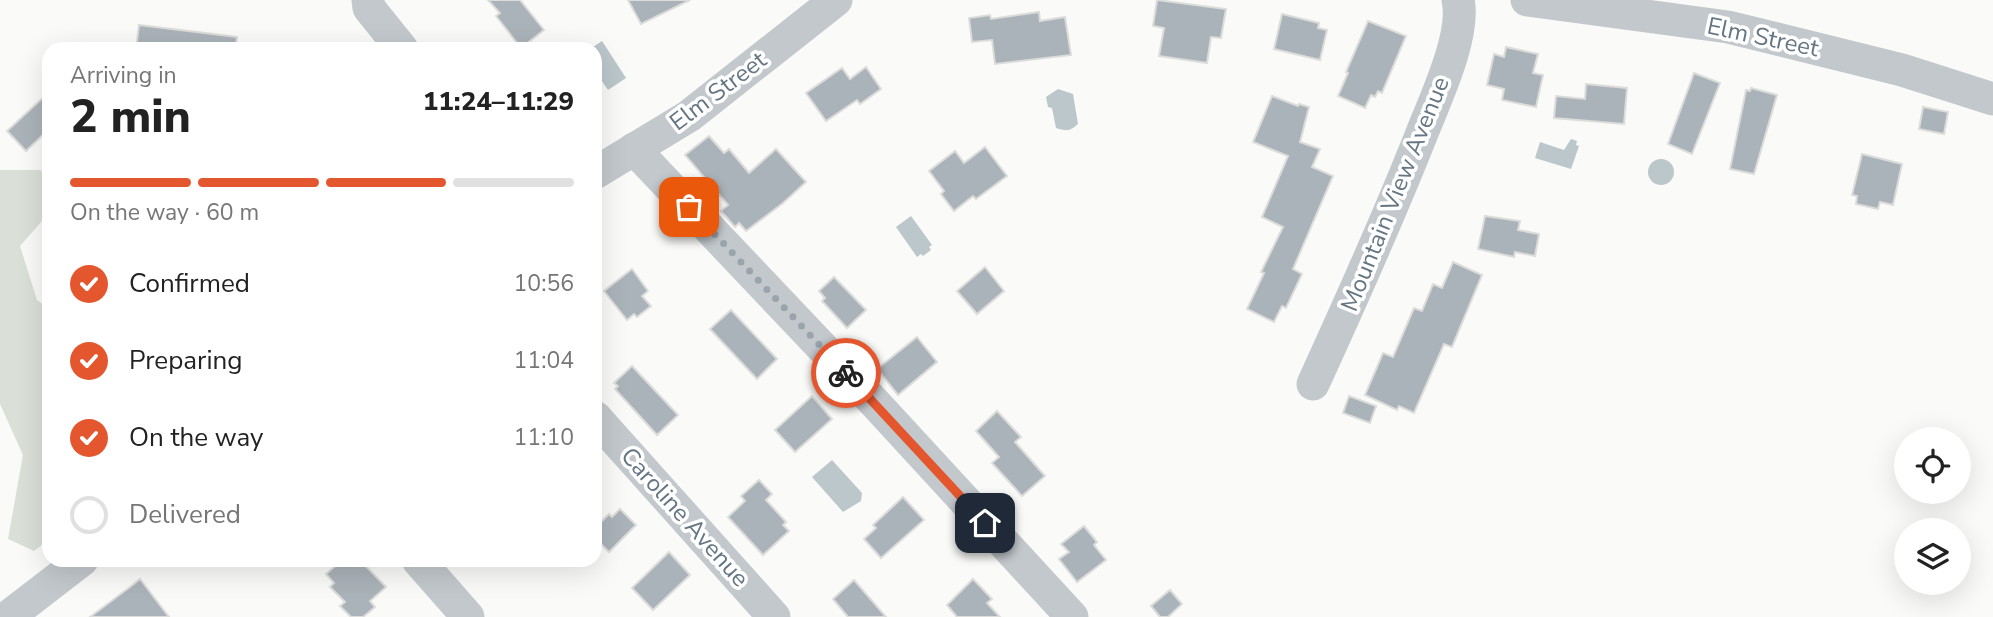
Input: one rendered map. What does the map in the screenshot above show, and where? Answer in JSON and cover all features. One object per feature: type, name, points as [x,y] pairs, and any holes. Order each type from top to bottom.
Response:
[{"type":"street","points":[[368,0],[369,8],[396,42]]},
{"type":"street","name":"Elm Street","points":[[602,169],[698,110],[836,0]]},
{"type":"street","name":"Mountain View Avenue","points":[[1313,384],[1375,250],[1434,103],[1456,39],[1460,9],[1458,0]]},
{"type":"street","name":"Elm Street","points":[[1527,0],[1731,13],[1993,99]]},
{"type":"street","points":[[635,149],[874,402],[1069,616]]},
{"type":"street","name":"Caroline Avenue","points":[[602,425],[774,617]]},
{"type":"street","points":[[8,617],[73,567]]},
{"type":"street","points":[[424,567],[468,617]]},
{"type":"shaded area","points":[[600,42],[626,78],[608,90],[602,81]]},
{"type":"shaded area","points":[[1058,89],[1073,94],[1078,124],[1070,130],[1056,128],[1052,108],[1048,107],[1046,97]]},
{"type":"shaded area","points":[[1571,139],[1577,141],[1576,145],[1579,146],[1571,169],[1535,158],[1540,142],[1564,150]]},
{"type":"shaded area","points":[[1661,159],[1670,163],[1674,172],[1670,181],[1661,185],[1652,181],[1648,172],[1652,163]]},
{"type":"shaded area","points":[[0,170],[40,170],[42,221],[20,246],[37,300],[42,304],[42,545],[34,551],[8,539],[23,455],[0,404]]},
{"type":"shaded area","points":[[911,216],[932,245],[929,247],[931,250],[923,256],[921,254],[917,257],[896,227]]},
{"type":"shaded area","points":[[832,460],[862,493],[861,501],[843,512],[812,477]]},
{"type":"building","points":[[488,0],[520,0],[544,30],[529,42],[516,42],[496,16],[500,13]]},
{"type":"building","points":[[628,0],[690,0],[641,24]]},
{"type":"building","points":[[1157,0],[1226,9],[1221,38],[1211,37],[1207,63],[1159,56],[1164,28],[1153,26]]},
{"type":"building","points":[[1039,12],[1040,21],[1065,17],[1071,55],[995,64],[992,40],[972,42],[969,18],[990,15],[991,19]]},
{"type":"building","points":[[1282,14],[1319,23],[1318,28],[1327,30],[1320,60],[1274,49]]},
{"type":"building","points":[[1368,21],[1406,36],[1382,93],[1378,91],[1375,97],[1371,95],[1365,108],[1338,96]]},
{"type":"building","points":[[139,25],[237,37],[237,42],[137,42]]},
{"type":"building","points":[[1506,47],[1538,54],[1533,73],[1543,75],[1536,107],[1502,100],[1504,89],[1487,85],[1494,54],[1504,57]]},
{"type":"building","points":[[866,67],[881,89],[860,104],[857,100],[826,121],[806,93],[842,68],[850,79]]},
{"type":"building","points":[[1694,73],[1720,83],[1692,154],[1668,144]]},
{"type":"building","points":[[1586,84],[1627,88],[1624,124],[1554,118],[1556,96],[1585,99]]},
{"type":"building","points":[[1751,88],[1777,95],[1754,174],[1730,169],[1746,90],[1750,91]]},
{"type":"building","points":[[1272,96],[1298,106],[1309,107],[1300,142],[1320,149],[1312,167],[1333,176],[1293,269],[1302,274],[1286,308],[1282,306],[1274,322],[1247,309],[1283,227],[1262,217],[1288,156],[1253,142]]},
{"type":"building","points":[[42,98],[42,136],[26,151],[7,131]]},
{"type":"building","points":[[1923,107],[1948,112],[1944,134],[1919,129]]},
{"type":"building","points":[[709,136],[724,153],[729,149],[749,173],[776,149],[806,182],[746,231],[739,223],[735,227],[721,211],[728,205],[685,155]]},
{"type":"building","points":[[985,147],[1007,176],[976,199],[973,196],[954,211],[941,194],[944,191],[929,171],[955,151],[964,163]]},
{"type":"building","points":[[1862,154],[1902,164],[1893,205],[1880,202],[1878,209],[1856,204],[1857,196],[1852,195]]},
{"type":"building","points":[[1485,216],[1520,221],[1518,230],[1539,234],[1535,256],[1515,252],[1514,257],[1478,249]]},
{"type":"building","points":[[1453,262],[1482,275],[1452,347],[1444,344],[1414,413],[1399,406],[1397,410],[1365,395],[1383,353],[1393,357],[1414,308],[1422,311],[1433,284],[1442,288]]},
{"type":"building","points":[[985,267],[1004,291],[977,314],[957,291]]},
{"type":"building","points":[[632,269],[648,291],[642,296],[651,306],[637,317],[634,314],[627,320],[604,291]]},
{"type":"building","points":[[834,277],[866,310],[847,328],[822,301],[825,298],[819,291]]},
{"type":"building","points":[[731,310],[777,359],[757,379],[710,329]]},
{"type":"building","points":[[917,337],[937,362],[898,395],[877,369]]},
{"type":"building","points":[[632,366],[678,415],[657,435],[615,389],[618,386],[614,383]]},
{"type":"building","points":[[812,396],[832,419],[795,452],[775,430]]},
{"type":"building","points":[[1349,396],[1376,406],[1370,423],[1343,413]]},
{"type":"building","points":[[997,411],[1021,437],[1015,442],[1045,476],[1022,496],[992,463],[999,457],[976,431]]},
{"type":"building","points":[[759,480],[772,494],[766,500],[786,522],[783,525],[789,531],[763,555],[728,517],[745,501],[741,496]]},
{"type":"building","points":[[903,497],[924,520],[881,558],[864,539],[876,528],[873,525]]},
{"type":"building","points":[[620,509],[636,525],[609,552],[602,545],[602,521],[609,514],[612,517]]},
{"type":"building","points":[[1084,526],[1097,542],[1094,545],[1106,560],[1077,582],[1059,559],[1069,552],[1061,544]]},
{"type":"building","points":[[669,552],[690,575],[653,610],[632,588]]},
{"type":"building","points":[[334,567],[367,567],[386,587],[370,601],[375,607],[363,617],[351,617],[340,606],[345,602],[330,587],[334,583],[326,574]]},
{"type":"building","points":[[140,579],[169,617],[90,617],[130,587]]},
{"type":"building","points":[[973,579],[992,599],[987,603],[1000,617],[957,617],[947,605]]},
{"type":"building","points":[[854,580],[886,617],[848,617],[833,599]]},
{"type":"building","points":[[1170,590],[1182,604],[1168,617],[1160,617],[1151,606]]},
{"type":"way so far","points":[[689,207],[846,373]]},
{"type":"route","points":[[846,373],[985,523]]}]
